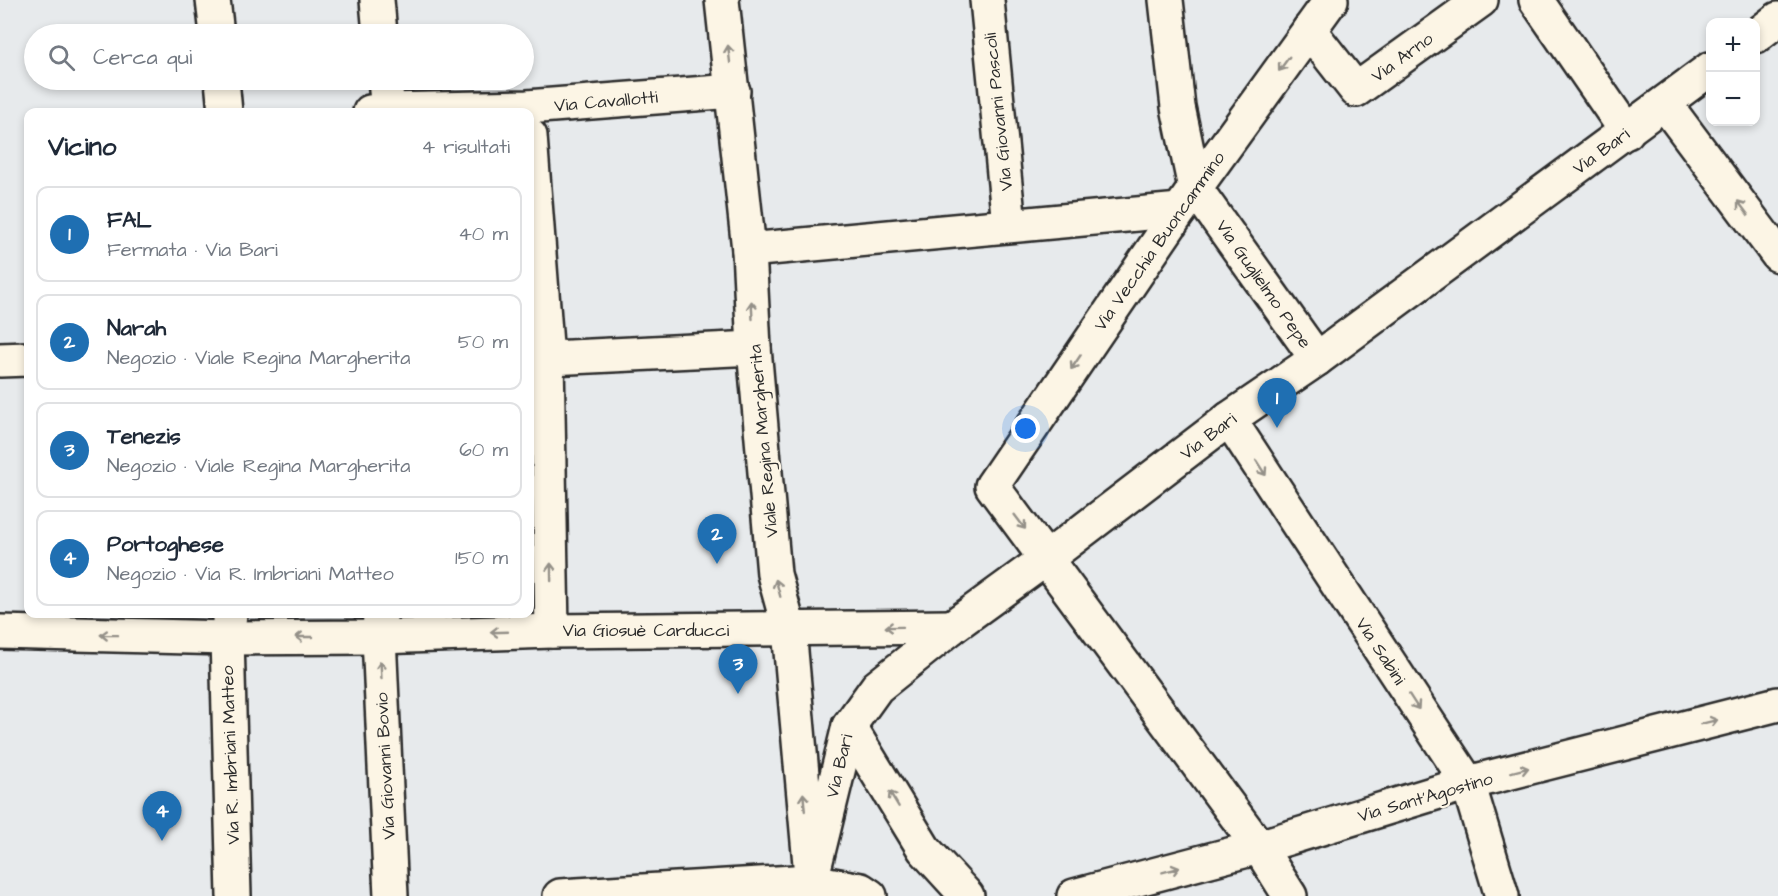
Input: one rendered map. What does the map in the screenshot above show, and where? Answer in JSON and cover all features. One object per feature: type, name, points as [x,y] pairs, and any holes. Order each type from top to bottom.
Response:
[{"type":"street","points":[[213,0],[216,24]]},
{"type":"street","points":[[377,0],[379,24]]},
{"type":"street","name":"Viale Regina Margherita","points":[[722,0],[749,250],[754,348],[774,574],[789,629],[815,891]]},
{"type":"street","name":"Via Giovanni Pascoli","points":[[987,0],[1009,225]]},
{"type":"street","name":"Via Guglielmo Pepe","points":[[1166,0],[1187,199],[1317,359]]},
{"type":"street","name":"Via Vecchia Buoncammino","points":[[1047,558],[992,486],[1187,199],[1331,0]]},
{"type":"street","name":"Via Arno","points":[[1309,30],[1356,90],[1481,0]]},
{"type":"street","points":[[1536,0],[1627,132]]},
{"type":"street","points":[[1760,32],[1778,19]]},
{"type":"street","name":"Via Bari","points":[[815,891],[849,726],[877,687],[952,627],[1047,558],[1229,419],[1317,359],[1706,72]]},
{"type":"street","points":[[223,90],[225,108]]},
{"type":"street","name":"Via Cavallotti","points":[[534,117],[733,91]]},
{"type":"street","name":"Via Cavallotti","points":[[383,104],[424,108]]},
{"type":"street","points":[[1665,104],[1778,255]]},
{"type":"street","points":[[749,250],[1009,225],[1187,199]]},
{"type":"street","points":[[534,262],[552,631]]},
{"type":"street","points":[[538,358],[754,348]]},
{"type":"street","points":[[0,360],[24,359]]},
{"type":"street","name":"Via Sabini","points":[[1229,419],[1468,783],[1502,896]]},
{"type":"street","points":[[1047,558],[1259,847],[1290,896]]},
{"type":"street","name":"Via Giosuè Carducci","points":[[0,632],[380,625],[552,631],[952,627]]},
{"type":"street","name":"Via Giovanni Bovio","points":[[380,625],[391,896]]},
{"type":"street","name":"Via R. Imbriani Matteo","points":[[228,626],[234,896]]},
{"type":"street","name":"Via Sant'Agostino","points":[[1074,896],[1259,847],[1468,783],[1778,705]]},
{"type":"street","points":[[849,726],[924,849],[967,896]]},
{"type":"street","points":[[560,896],[861,890],[870,896]]},
{"type":"place","name":"FAL","points":[[1277,428]]},
{"type":"place","name":"Narah","points":[[717,564]]},
{"type":"place","name":"Tenezis","points":[[738,694]]},
{"type":"place","name":"Portoghese","points":[[162,841]]}]
